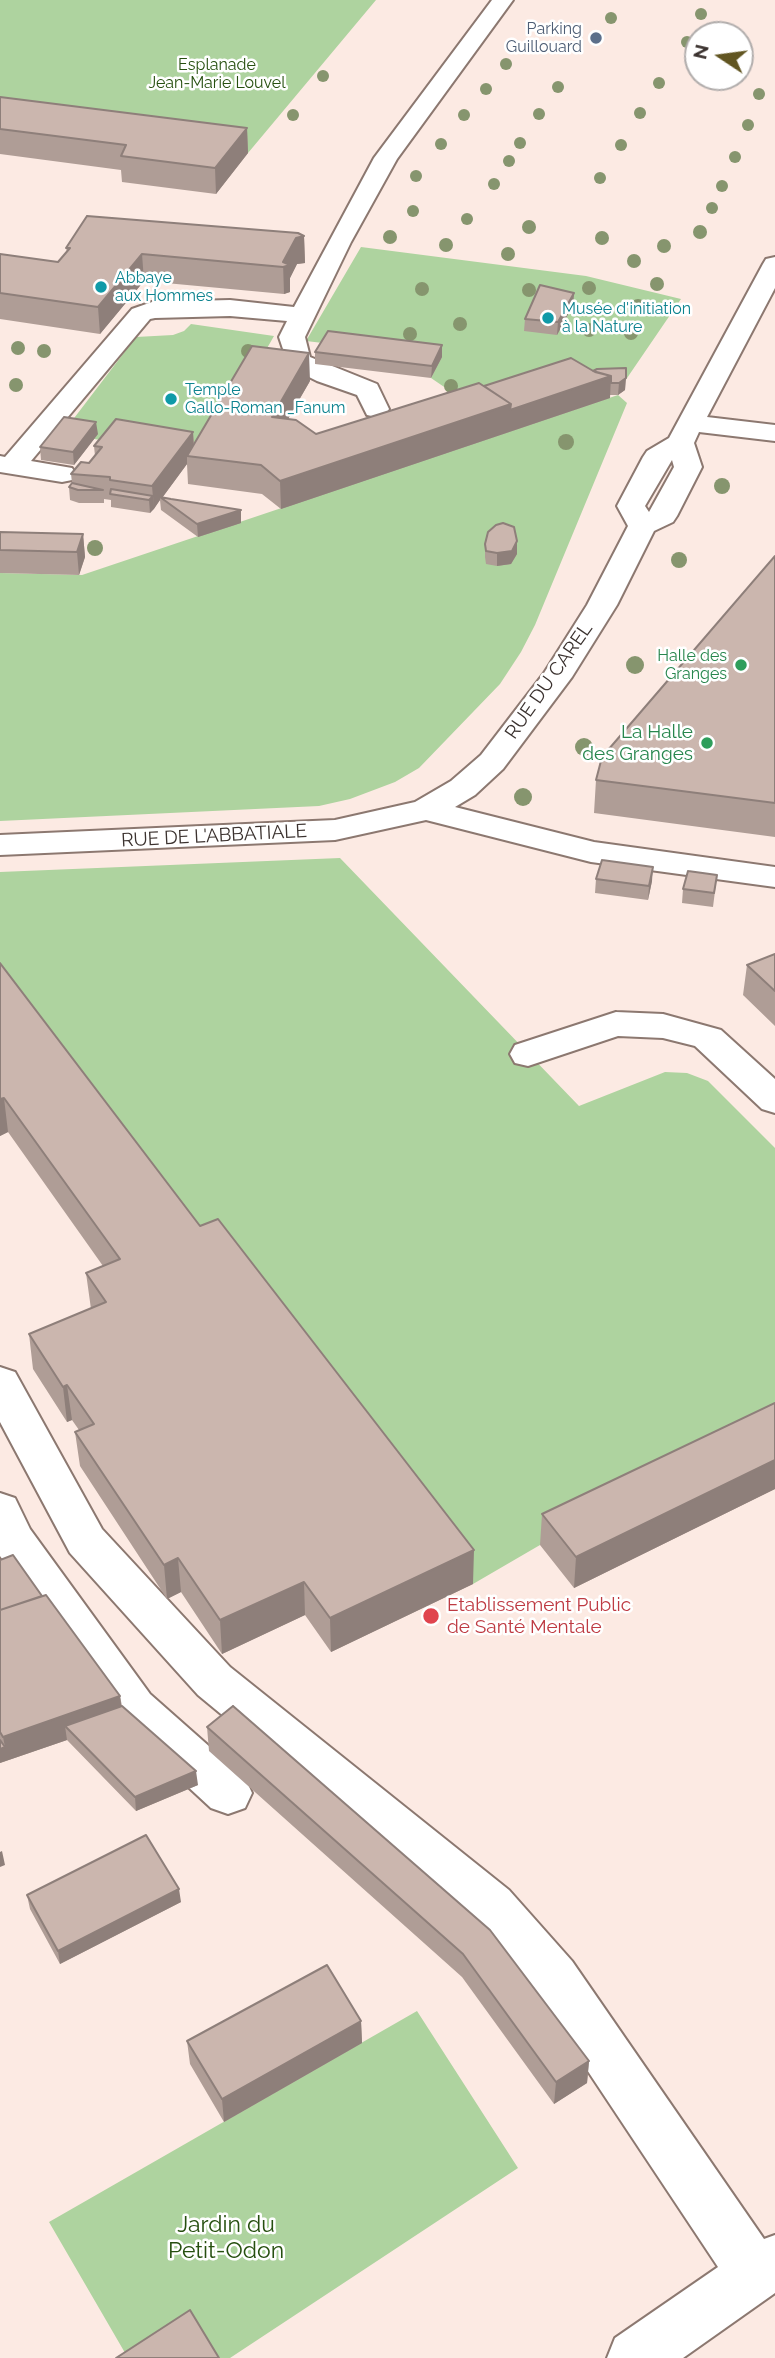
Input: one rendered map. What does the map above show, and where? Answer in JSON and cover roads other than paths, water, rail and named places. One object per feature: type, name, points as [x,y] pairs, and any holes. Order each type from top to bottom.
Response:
[{"type":"street","points":[[376,410],[368,390],[326,375],[298,361],[292,337],[339,242],[386,158],[503,0]]},
{"type":"street","points":[[775,264],[686,433],[775,433]]},
{"type":"street","points":[[6,465],[141,314],[152,310],[230,308],[303,315]]},
{"type":"street","name":"RUE DU CAREL","points":[[426,810],[463,788],[492,762],[557,677],[602,605],[642,526],[663,516],[688,467],[686,433]]},
{"type":"street","points":[[6,465],[62,474]]},
{"type":"street","points":[[426,810],[533,835],[591,852],[775,877]]},
{"type":"street","name":"RUE DE L'ABBATIALE","points":[[0,845],[335,831],[426,810]]},
{"type":"street","points":[[528,1054],[616,1024],[663,1026],[708,1038],[775,1100]]},
{"type":"street","points":[[0,1383],[86,1541],[215,1681],[491,1906],[554,1977],[765,2268],[635,2358]]},
{"type":"street","points":[[0,1510],[11,1537],[134,1709],[228,1793]]},
{"type":"place","name":"Parking Guillouard","points":[[596,38]]},
{"type":"place","name":"Abbaye aux Hommes","points":[[101,287]]},
{"type":"place","name":"Musée d'initiation à la Nature","points":[[548,318]]},
{"type":"place","name":"Temple Gallo-Roman _Fanum","points":[[171,399]]},
{"type":"place","name":"Halle des Granges","points":[[741,665]]},
{"type":"place","name":"La Halle des Granges","points":[[707,743]]},
{"type":"place","name":"Etablissement Public de Santé Mentale","points":[[431,1616]]},
{"type":"park label","name":"Esplanade Jean-Marie Louvel","points":[[217,74]]},
{"type":"park label","name":"Jardin du Petit-Odon","points":[[226,2238]]}]
